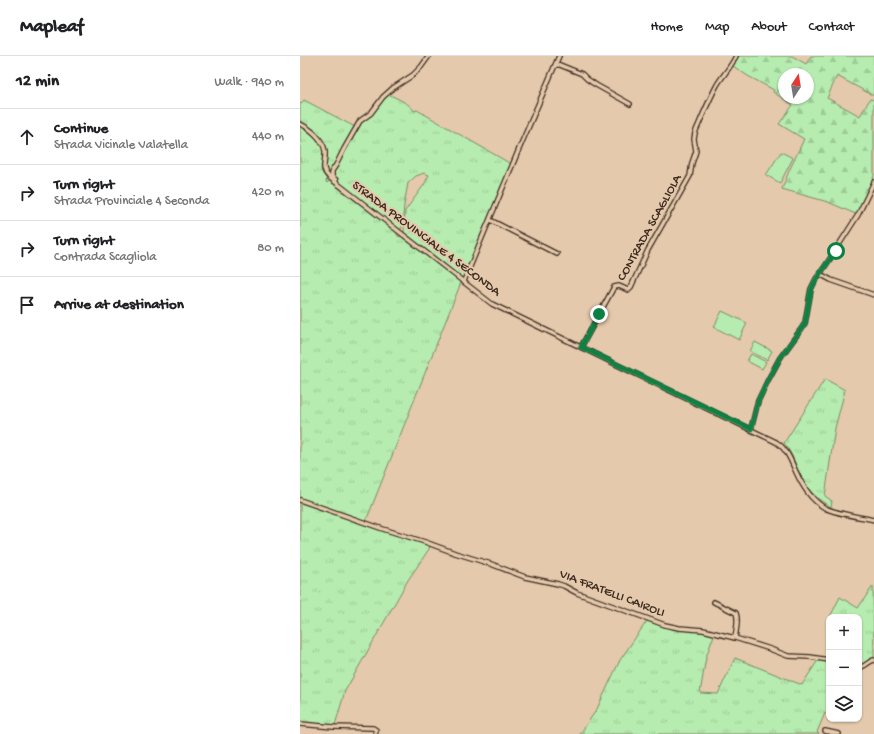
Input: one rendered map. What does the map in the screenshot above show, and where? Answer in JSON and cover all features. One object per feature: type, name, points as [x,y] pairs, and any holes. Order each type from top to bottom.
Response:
[{"type":"street","points":[[338,185],[332,177],[332,172],[360,121],[370,113],[382,97],[413,75],[429,56]]},
{"type":"street","points":[[464,281],[559,56]]},
{"type":"street","name":"CONTRADA SCAGLIOLA","points":[[581,347],[614,287],[619,286],[628,290],[631,287],[648,250],[690,176],[692,163],[696,152],[694,139],[695,133],[717,85],[736,56]]},
{"type":"street","points":[[556,65],[560,65],[582,74],[596,85],[630,104]]},
{"type":"street","name":"STRADA PROVINCIALE 4 SECONDA","points":[[300,124],[309,129],[322,144],[325,151],[323,167],[324,172],[329,177],[492,304],[776,442],[785,449],[800,482],[807,492],[821,505],[836,512],[874,520]]},
{"type":"street","points":[[751,429],[758,401],[768,380],[780,358],[805,323],[811,290],[816,279],[836,251],[858,215],[874,182]]},
{"type":"street","points":[[490,220],[557,254]]},
{"type":"street","points":[[820,274],[831,280],[874,296]]},
{"type":"street","name":"VIA FRATELLI CAIROLI","points":[[300,500],[491,564],[525,577],[564,586],[577,593],[665,626],[703,630],[735,638],[785,655],[826,660]]},
{"type":"street","points":[[714,602],[736,613],[738,616],[735,638]]},
{"type":"street","points":[[862,667],[874,660]]},
{"type":"street","points":[[300,724],[373,728],[376,730],[375,734]]},
{"type":"street","points":[[825,731],[839,734]]},
{"type":"green space","points":[[738,56],[792,56],[806,64],[811,56],[874,56],[874,96],[837,76],[827,98],[860,116],[870,99],[874,100],[874,176],[858,215],[828,202],[782,189],[804,139],[779,124],[793,105],[791,104],[814,104],[814,68],[778,68],[778,95],[773,92],[774,90],[733,66]]},
{"type":"green space","points":[[388,94],[407,104],[414,111],[417,110],[511,164],[464,278],[404,233],[405,211],[424,185],[429,175],[424,173],[416,176],[408,183],[402,227],[400,230],[339,184],[333,176],[332,173],[359,125]]},
{"type":"green space","points":[[304,100],[355,127],[331,173],[331,177],[326,170],[327,153],[324,143],[313,130],[300,122],[300,104]]},
{"type":"green space","points":[[300,126],[318,140],[322,148],[323,156],[321,169],[327,179],[327,183],[329,181],[397,232],[399,237],[401,236],[461,282],[366,521],[300,498]]},
{"type":"green space","points":[[781,152],[793,158],[780,183],[766,175]]},
{"type":"green space","points":[[722,311],[747,323],[739,340],[714,327]]},
{"type":"green space","points":[[755,342],[772,351],[767,360],[750,351]]},
{"type":"green space","points":[[751,354],[766,362],[762,369],[747,361]]},
{"type":"green space","points":[[825,379],[845,390],[835,428],[825,496],[832,501],[831,507],[818,498],[808,488],[784,443]]},
{"type":"green space","points":[[300,503],[430,545],[429,549],[408,580],[345,691],[335,725],[300,722]]},
{"type":"green space","points":[[873,586],[874,658],[862,664],[862,614],[832,614],[840,597],[858,608]]},
{"type":"green space","points":[[647,621],[668,628],[677,629],[677,631],[692,630],[714,635],[706,657],[700,693],[718,694],[735,658],[802,685],[818,660],[826,661],[826,713],[817,732],[819,734],[580,734],[597,709],[620,660]]},
{"type":"route","points":[[599,314],[581,347],[751,429],[758,401],[768,380],[780,358],[805,323],[813,285],[836,251]]}]
